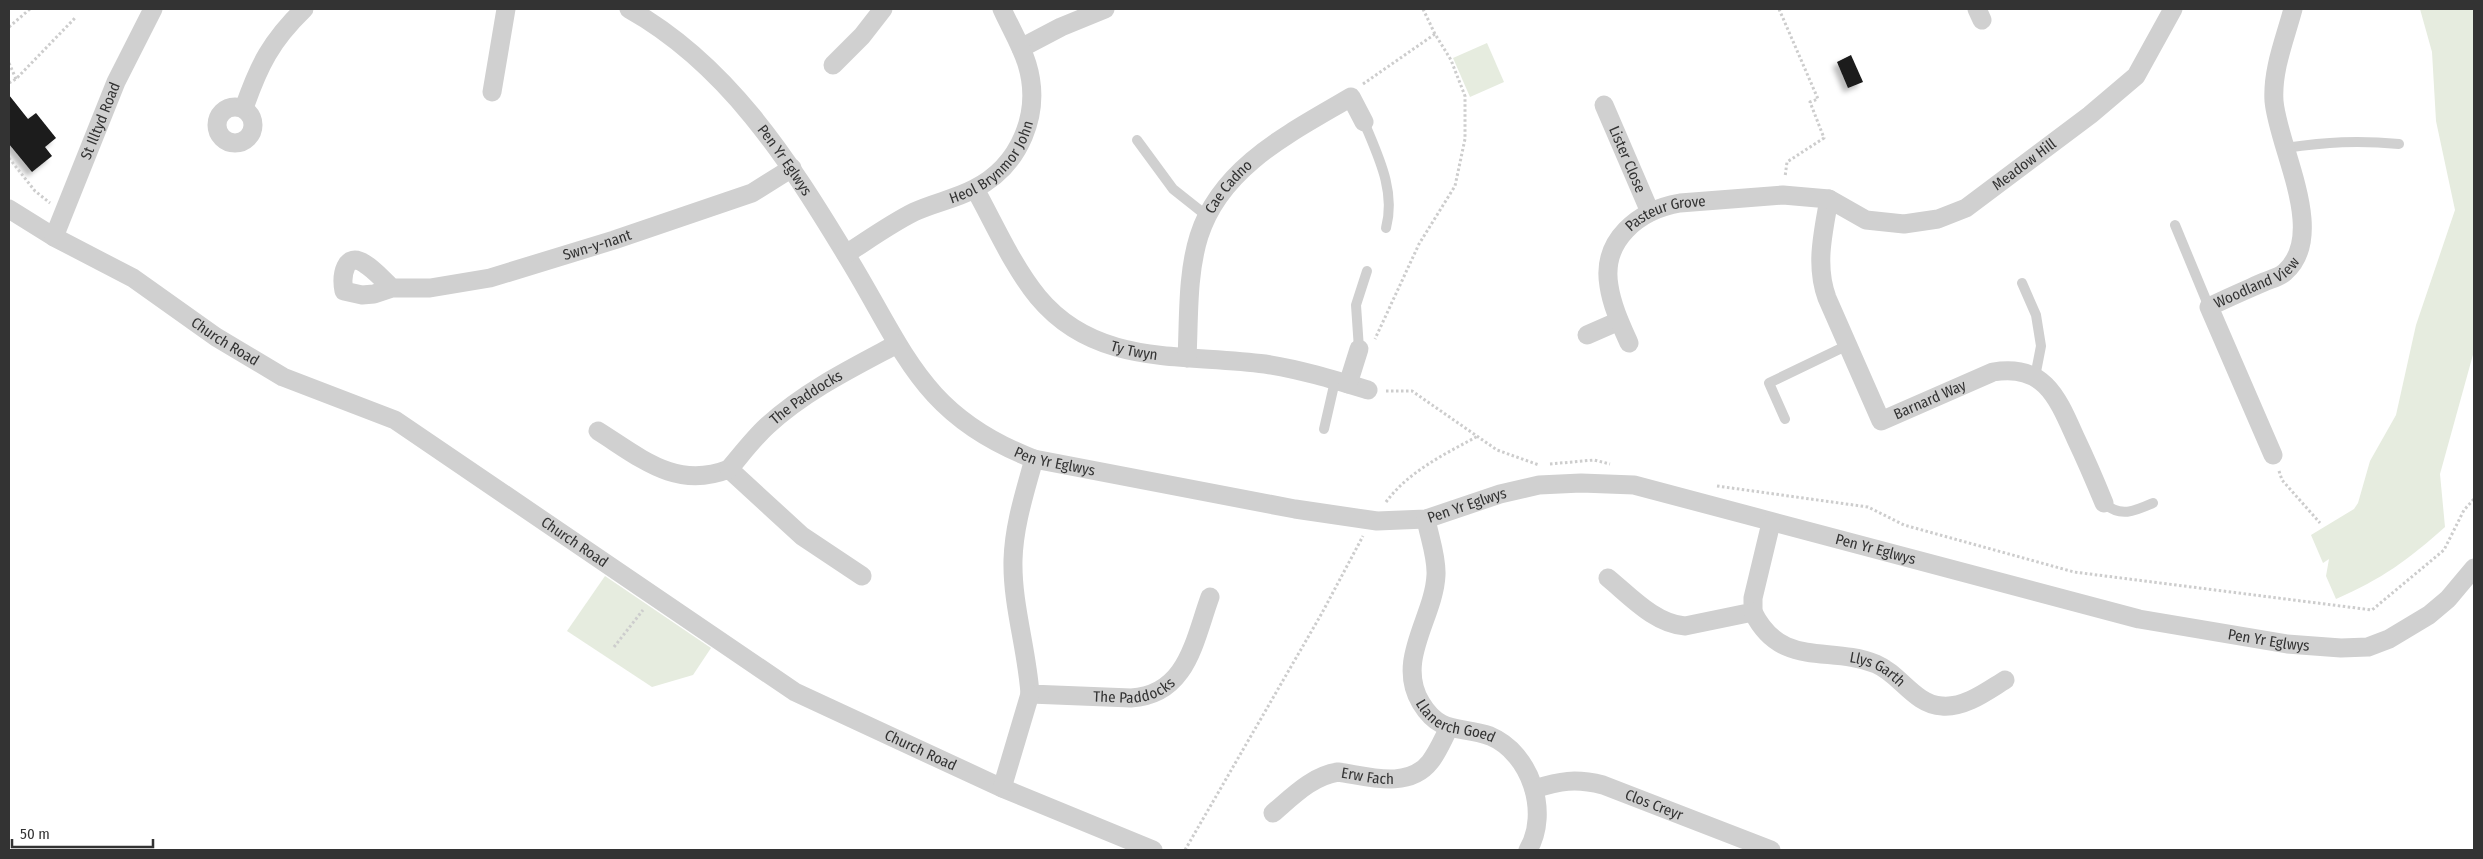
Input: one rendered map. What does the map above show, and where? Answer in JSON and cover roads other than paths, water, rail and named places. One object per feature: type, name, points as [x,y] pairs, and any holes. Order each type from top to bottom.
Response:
[{"type":"street","name":"St Illtyd Road","points":[[54,237],[116,82],[153,9]]},
{"type":"street","points":[[244,108],[258,68],[271,46],[304,9]]},
{"type":"street","points":[[492,92],[506,9]]},
{"type":"street","name":"Pen Yr Eglwys","points":[[629,9],[658,15],[746,108],[792,168],[846,254],[897,344],[924,385],[958,418],[995,442],[1034,458],[1295,509],[1372,520],[1426,519],[1500,494],[1539,485],[1581,483],[1634,485],[1771,523],[2139,619],[2314,647],[2368,647],[2389,639],[2429,615],[2448,599],[2474,568]]},
{"type":"street","points":[[833,65],[862,36],[883,9]]},
{"type":"street","name":"Heol Brynmor John","points":[[846,254],[913,213],[975,189],[989,180],[1007,163],[1021,142],[1028,126],[1032,94],[1027,63],[1002,9]]},
{"type":"street","points":[[1020,48],[1061,27],[1105,9]]},
{"type":"street","name":"Meadow Hill","points":[[1829,199],[1866,220],[1885,224],[1923,222],[1966,208],[2090,115],[2136,76],[2173,9]]},
{"type":"street","name":"Woodland View","points":[[2273,455],[2209,307],[2284,273],[2298,253],[2303,220],[2277,119],[2274,83],[2293,9]]},
{"type":"street","name":"Cae Cadno","points":[[1187,358],[1194,261],[1199,237],[1207,216],[1227,185],[1243,168],[1276,143],[1351,97],[1364,122]]},
{"type":"street","name":"Lister Close","points":[[1604,105],[1650,212]]},
{"type":"street","name":"Swn-y-nant","points":[[392,288],[430,288],[490,278],[614,240],[752,193],[792,168]]},
{"type":"street","name":"Ty Twyn","points":[[975,189],[1021,272],[1039,298],[1059,318],[1078,332],[1122,350],[1151,355],[1265,364],[1368,390]]},
{"type":"street","name":"Pasteur Grove","points":[[1629,343],[1619,321],[1608,284],[1610,258],[1621,235],[1639,218],[1664,206],[1680,203],[1783,195],[1829,199]]},
{"type":"street","name":"Barnard Way","points":[[1829,199],[1820,256],[1821,278],[1827,298],[1881,421],[1993,372],[2014,371],[2035,377],[2052,391],[2059,400],[2104,503]]},
{"type":"street","name":"Church Road","points":[[9,209],[54,237],[133,278],[216,337],[283,377],[395,420],[795,692],[1002,788],[1153,850]]},
{"type":"street","points":[[1587,335],[1619,321]]},
{"type":"street","name":"The Paddocks","points":[[729,469],[767,427],[793,405],[847,370],[897,344]]},
{"type":"street","points":[[1342,382],[1366,347]]},
{"type":"street","points":[[598,431],[654,466],[676,475],[699,477],[729,469],[802,536],[862,576]]},
{"type":"street","points":[[1002,788],[1030,694],[1028,662],[1014,588],[1013,559],[1016,528],[1034,458]]},
{"type":"street","name":"Llanerch Goed","points":[[1426,519],[1437,574],[1430,610],[1412,656],[1412,680],[1421,703],[1428,713],[1449,728],[1490,736],[1520,762],[1534,789],[1537,801],[1537,825],[1528,850]]},
{"type":"street","points":[[1608,578],[1660,619],[1677,625],[1685,626],[1753,612],[1753,598],[1771,523]]},
{"type":"street","name":"The Paddocks","points":[[1030,694],[1131,698],[1142,697],[1164,689],[1177,677],[1186,661],[1210,597]]},
{"type":"street","name":"Llys Garth","points":[[1753,612],[1768,635],[1796,651],[1860,659],[1878,664],[1931,704],[1955,706],[1978,696],[2005,680]]},
{"type":"street","name":"Erw Fach","points":[[1273,813],[1302,788],[1329,774],[1338,772],[1391,779],[1415,774],[1430,762],[1449,728]]},
{"type":"street","name":"Clos Creyr","points":[[1534,789],[1561,781],[1583,780],[1603,784],[1771,850]]},
{"type":"lane","points":[[1364,122],[1389,190],[1391,203],[1386,228]]},
{"type":"lane","points":[[1138,140],[1174,189],[1207,216]]},
{"type":"lane","points":[[2285,148],[2331,141],[2360,140],[2399,144]]},
{"type":"lane","points":[[2175,225],[2209,307]]},
{"type":"lane","points":[[1366,347],[1356,305],[1368,271]]},
{"type":"lane","points":[[2022,283],[2036,315],[2041,346],[2035,377]]},
{"type":"lane","points":[[1785,419],[1769,383],[1848,345]]},
{"type":"lane","points":[[1324,429],[1342,382]]},
{"type":"lane","points":[[2104,503],[2115,511],[2128,513],[2152,503]]}]
